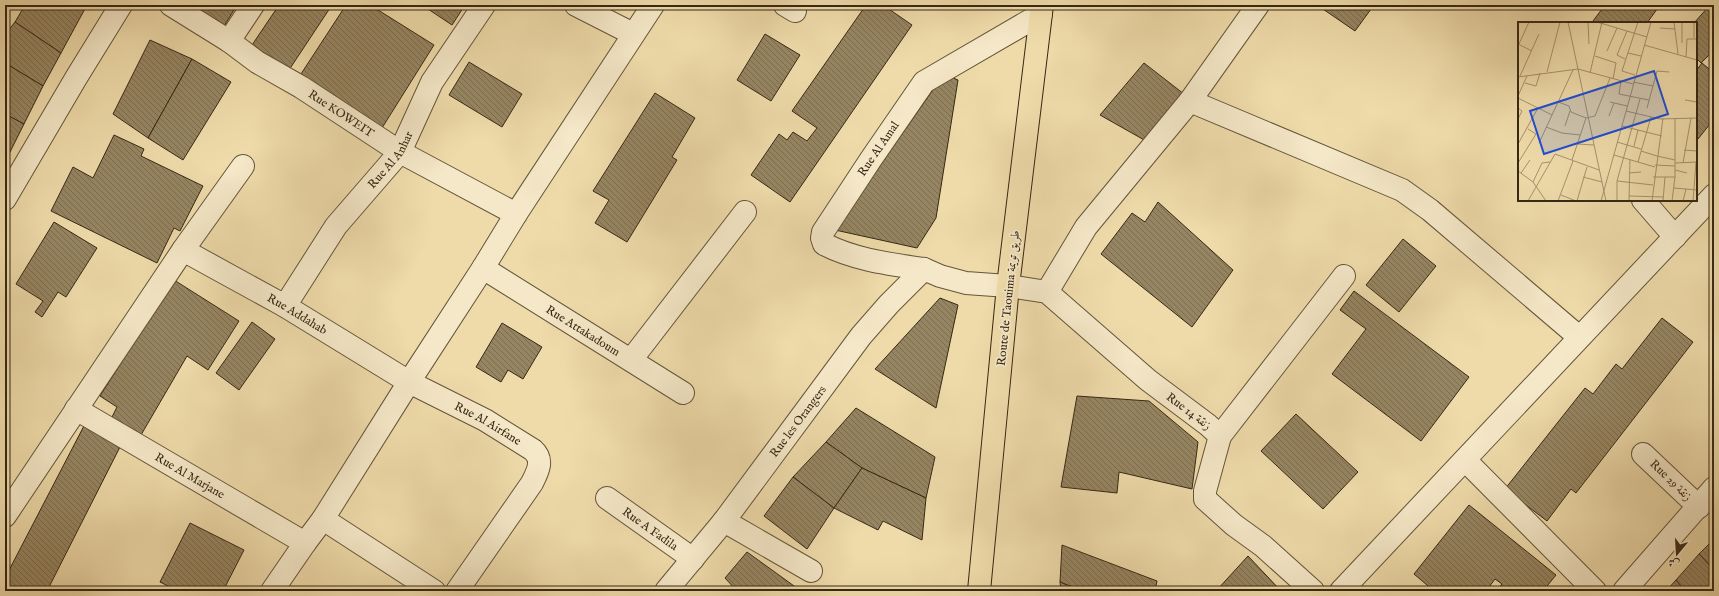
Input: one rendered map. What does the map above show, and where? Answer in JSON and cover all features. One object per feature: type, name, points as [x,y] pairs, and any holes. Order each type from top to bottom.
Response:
[{"type":"main road","name":"Route de Taouima طريق تويمة","points":[[979,591],[1008,286],[1042,9]]},
{"type":"street","points":[[5,199],[121,5]]},
{"type":"street","name":"Rue KOWEIT","points":[[171,5],[229,41],[257,62],[302,87],[400,152],[516,214]]},
{"type":"street","points":[[229,41],[253,5]]},
{"type":"street","name":"Rue Al Anhar","points":[[285,306],[336,226],[400,152],[432,82],[484,5]]},
{"type":"street","points":[[576,5],[633,34]]},
{"type":"street","points":[[272,591],[323,519],[408,382],[653,5]]},
{"type":"street","points":[[932,273],[966,283],[1008,286],[1047,292],[1086,228],[1190,101],[1258,5]]},
{"type":"street","name":"Rue Al Amal","points":[[932,273],[886,264],[837,250],[824,244],[822,238],[823,232],[924,82],[1042,9]]},
{"type":"street","points":[[1190,101],[1402,190],[1430,210],[1579,337]]},
{"type":"street","points":[[5,516],[183,250],[243,166]]},
{"type":"street","points":[[1341,591],[1714,195]]},
{"type":"street","points":[[1643,201],[1675,237]]},
{"type":"street","points":[[631,360],[745,212]]},
{"type":"street","name":"Rue Addahab","points":[[183,250],[285,306],[408,382]]},
{"type":"street","name":"Rue Attakadoum","points":[[483,268],[683,393]]},
{"type":"street","name":"Rue les Orangers","points":[[666,591],[724,521],[861,336],[889,304],[932,273]]},
{"type":"street","points":[[1220,436],[1344,276]]},
{"type":"street","name":"Rue 14 زنقة","points":[[1047,292],[1148,380],[1208,424],[1220,436],[1205,491],[1205,499],[1234,525],[1263,546],[1313,591]]},
{"type":"street","name":"Rue Al Airfane","points":[[408,382],[485,420],[539,454],[540,462],[538,472],[532,483],[457,591]]},
{"type":"street","name":"Rue Al Marjane","points":[[76,409],[305,543]]},
{"type":"street","name":"Rue 29 زنقة","points":[[1644,454],[1698,507]]},
{"type":"street","points":[[1465,460],[1595,591]]},
{"type":"street","points":[[1624,591],[1714,488]]},
{"type":"street","name":"Rue A Fadila","points":[[607,498],[693,559]]},
{"type":"street","points":[[323,519],[434,591]]},
{"type":"street","points":[[724,521],[811,571]]},
{"type":"building","points":[[25,5],[87,5],[61,53],[15,22]]},
{"type":"building","points":[[179,5],[237,5],[221,31]]},
{"type":"building","points":[[279,5],[332,5],[285,76],[248,51]]},
{"type":"building","points":[[346,5],[370,5],[434,45],[382,128],[299,77]]},
{"type":"building","points":[[422,5],[465,5],[452,25]]},
{"type":"building","points":[[866,5],[883,5],[912,25],[790,202],[751,175],[779,134],[787,140],[793,132],[807,141],[817,128],[792,111]]},
{"type":"building","points":[[1322,5],[1374,5],[1355,31],[1320,7]]},
{"type":"building","points":[[1605,5],[1660,5],[1648,22],[1593,21]]},
{"type":"building","points":[[1710,5],[1714,5],[1714,58],[1710,54],[1701,63],[1697,59],[1697,22],[1695,22]]},
{"type":"building","points":[[15,22],[61,53],[43,86],[5,63],[5,35]]},
{"type":"building","points":[[765,34],[800,55],[771,101],[737,80]]},
{"type":"building","points":[[150,40],[192,59],[148,138],[113,114]]},
{"type":"building","points":[[192,59],[231,82],[183,160],[148,138]]},
{"type":"building","points":[[469,62],[522,94],[502,127],[449,95]]},
{"type":"building","points":[[5,63],[43,86],[24,124],[5,114]]},
{"type":"building","points":[[1144,63],[1184,94],[1146,141],[1100,115]]},
{"type":"building","points":[[1702,63],[1714,73],[1714,119],[1698,139],[1697,138],[1697,70]]},
{"type":"building","points":[[944,74],[958,80],[936,218],[917,248],[835,230]]},
{"type":"building","points":[[655,93],[695,118],[672,157],[677,160],[627,242],[595,223],[609,200],[593,191]]},
{"type":"building","points":[[5,114],[24,124],[5,162]]},
{"type":"building","points":[[114,135],[144,149],[141,156],[203,186],[180,231],[174,228],[157,263],[51,211],[73,167],[93,178]]},
{"type":"building","points":[[1158,202],[1233,270],[1192,327],[1101,254],[1132,213],[1145,222]]},
{"type":"building","points":[[54,222],[97,248],[66,297],[58,292],[42,317],[35,312],[43,301],[16,284]]},
{"type":"building","points":[[1403,239],[1436,266],[1399,312],[1366,285]]},
{"type":"building","points":[[174,280],[239,321],[208,370],[187,356],[141,435],[111,419],[117,407],[100,396]]},
{"type":"building","points":[[1354,291],[1469,377],[1421,441],[1332,374],[1366,329],[1340,310]]},
{"type":"building","points":[[940,298],[958,305],[936,408],[875,369]]},
{"type":"building","points":[[1662,318],[1693,342],[1576,493],[1571,489],[1547,521],[1505,489],[1585,388],[1593,394],[1616,364],[1622,369]]},
{"type":"building","points":[[252,322],[275,339],[239,390],[216,373]]},
{"type":"building","points":[[502,323],[542,347],[523,379],[508,370],[501,382],[476,367]]},
{"type":"building","points":[[1077,396],[1149,401],[1198,442],[1192,489],[1119,472],[1117,493],[1061,487]]},
{"type":"building","points":[[856,408],[935,457],[926,498],[862,468],[826,442]]},
{"type":"building","points":[[1296,414],[1358,472],[1323,509],[1261,451]]},
{"type":"building","points":[[86,422],[121,445],[47,591],[5,591],[5,578]]},
{"type":"building","points":[[826,442],[862,468],[834,508],[793,477]]},
{"type":"building","points":[[862,468],[926,498],[922,540],[883,521],[878,530],[834,508]]},
{"type":"building","points":[[793,477],[834,508],[807,549],[764,516]]},
{"type":"building","points":[[1469,505],[1556,575],[1543,591],[1496,591],[1502,584],[1495,579],[1486,591],[1434,591],[1414,574]]},
{"type":"building","points":[[190,523],[244,550],[223,591],[178,591],[160,582]]},
{"type":"building","points":[[1714,539],[1714,570],[1699,554]]},
{"type":"building","points":[[1062,545],[1157,581],[1155,591],[1082,591],[1060,582]]},
{"type":"building","points":[[747,552],[801,591],[737,591],[725,578]]},
{"type":"building","points":[[1699,554],[1714,570],[1714,591],[1685,591],[1676,580]]},
{"type":"building","points":[[1248,556],[1281,591],[1216,591]]},
{"type":"building","points":[[1676,580],[1685,591],[1666,591]]},
{"type":"building","points":[[1060,582],[1082,591],[1061,591]]}]
